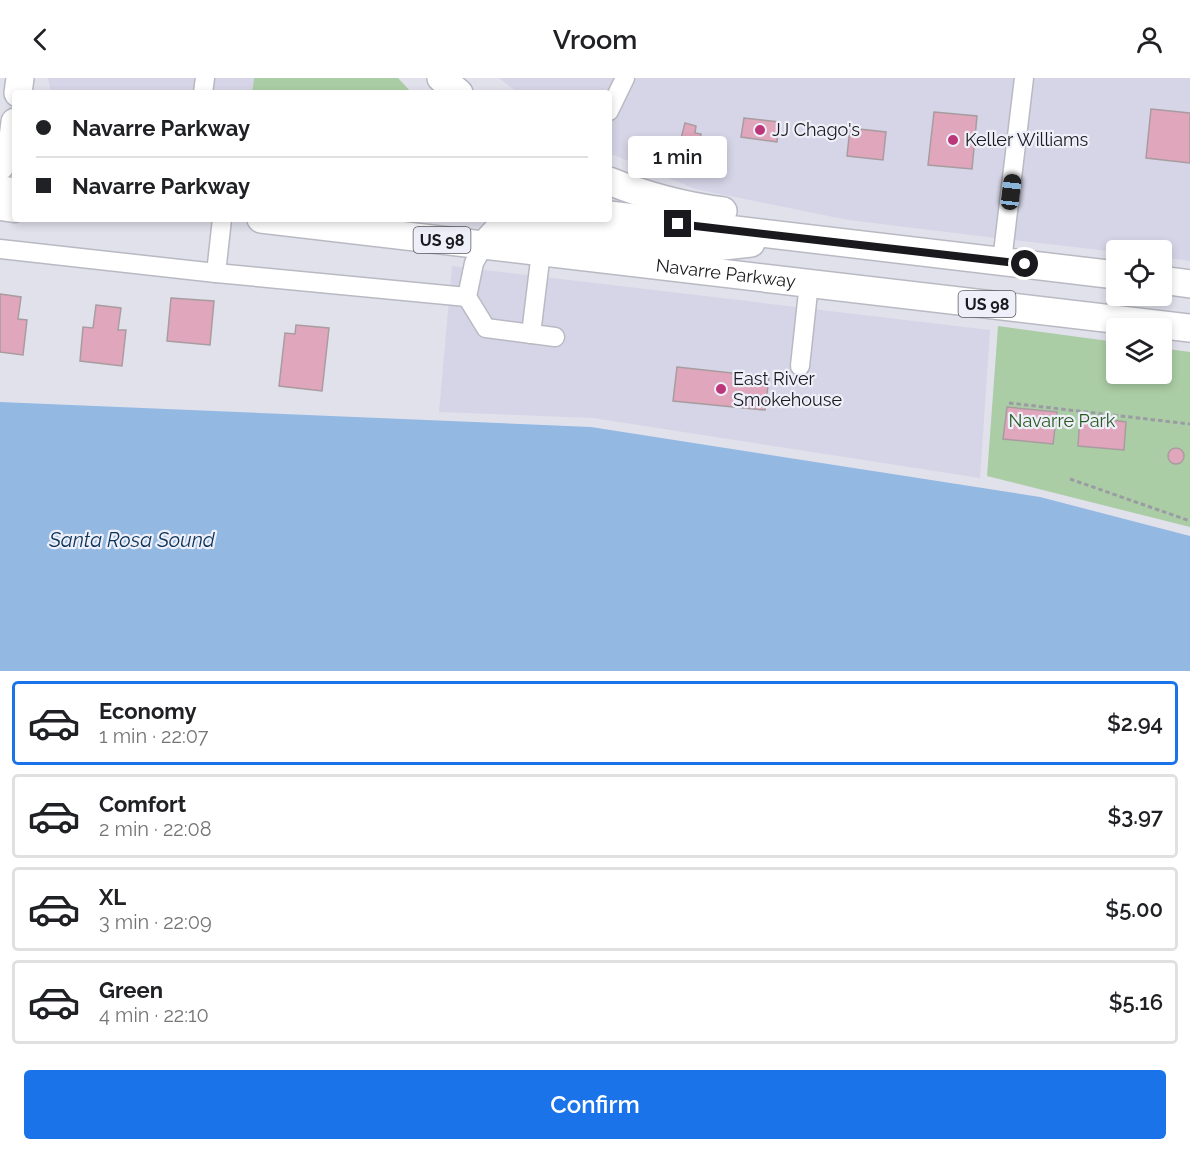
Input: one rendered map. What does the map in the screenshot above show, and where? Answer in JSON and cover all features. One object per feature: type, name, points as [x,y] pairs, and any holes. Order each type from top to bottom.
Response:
[{"type":"highway","points":[[441,78],[455,90]]},
{"type":"highway","points":[[612,182],[648,195],[700,208],[953,238],[1002,261]]},
{"type":"highway","points":[[612,215],[1106,274]]},
{"type":"highway","name":"Navarre Parkway","points":[[287,222],[1190,328]]},
{"type":"highway","points":[[484,245],[496,232],[519,227],[705,248],[794,237]]},
{"type":"highway","points":[[1172,282],[1190,284]]},
{"type":"street","points":[[612,105],[625,78]]},
{"type":"street","points":[[1002,261],[1024,78]]},
{"type":"street","points":[[216,273],[222,222]]},
{"type":"street","points":[[484,245],[474,263],[467,297],[486,328],[555,337]]},
{"type":"street","points":[[0,249],[467,297]]},
{"type":"street","points":[[531,334],[541,252]]},
{"type":"street","points":[[800,366],[809,283]]},
{"type":"path","points":[[1009,403],[1190,424]]},
{"type":"path","points":[[1070,479],[1190,521]]},
{"type":"shaded area","points":[[48,78],[254,78],[252,90],[50,90]]},
{"type":"shaded area","points":[[499,78],[1015,78],[996,238],[848,220],[695,189],[612,154],[612,90],[514,90]]},
{"type":"shaded area","points":[[1033,78],[1190,78],[1190,261],[1172,259],[1172,240],[1106,240],[1106,251],[1014,240]]},
{"type":"shaded area","points":[[452,266],[990,330],[980,478],[593,418],[439,412]]},
{"type":"green space","points":[[254,78],[398,78],[409,90],[252,90]]},
{"type":"green space","name":"Navarre Park","points":[[998,326],[1106,341],[1106,384],[1172,384],[1172,350],[1190,352],[1190,527],[987,476]]},
{"type":"water","name":"Santa Rosa Sound","points":[[0,402],[591,427],[1040,497],[1190,536],[1190,671],[0,671]]},
{"type":"building","points":[[1151,109],[1190,113],[1190,163],[1146,158]]},
{"type":"building","name":"Keller Williams","points":[[934,112],[977,116],[972,169],[928,165]]},
{"type":"building","name":"JJ Chago's","points":[[744,118],[779,122],[777,142],[741,137]]},
{"type":"building","points":[[685,123],[696,126],[695,133],[701,134],[694,163],[676,158]]},
{"type":"building","points":[[850,128],[886,132],[883,160],[847,156]]},
{"type":"building","points":[[0,294],[21,297],[18,319],[27,320],[23,355],[0,352]]},
{"type":"building","points":[[171,298],[214,301],[210,345],[167,341]]},
{"type":"building","points":[[96,305],[121,308],[118,330],[126,330],[122,366],[80,361],[83,327],[93,328]]},
{"type":"building","points":[[296,325],[329,328],[322,391],[279,386],[285,333],[295,334]]},
{"type":"building","name":"East River Smokehouse","points":[[677,367],[769,377],[765,410],[673,401]]},
{"type":"building","points":[[1007,407],[1057,412],[1053,444],[1003,439]]},
{"type":"building","points":[[1080,416],[1126,422],[1124,450],[1078,446]]},
{"type":"building","points":[[1173,448],[1179,448],[1184,456],[1182,462],[1173,464],[1168,459],[1168,453]]},
{"type":"place","name":"JJ Chago's","points":[[760,130]]},
{"type":"place","name":"Keller Williams","points":[[953,140]]},
{"type":"place","name":"East River Smokehouse","points":[[721,389]]},
{"type":"route","points":[[678,224],[1025,264]]}]
